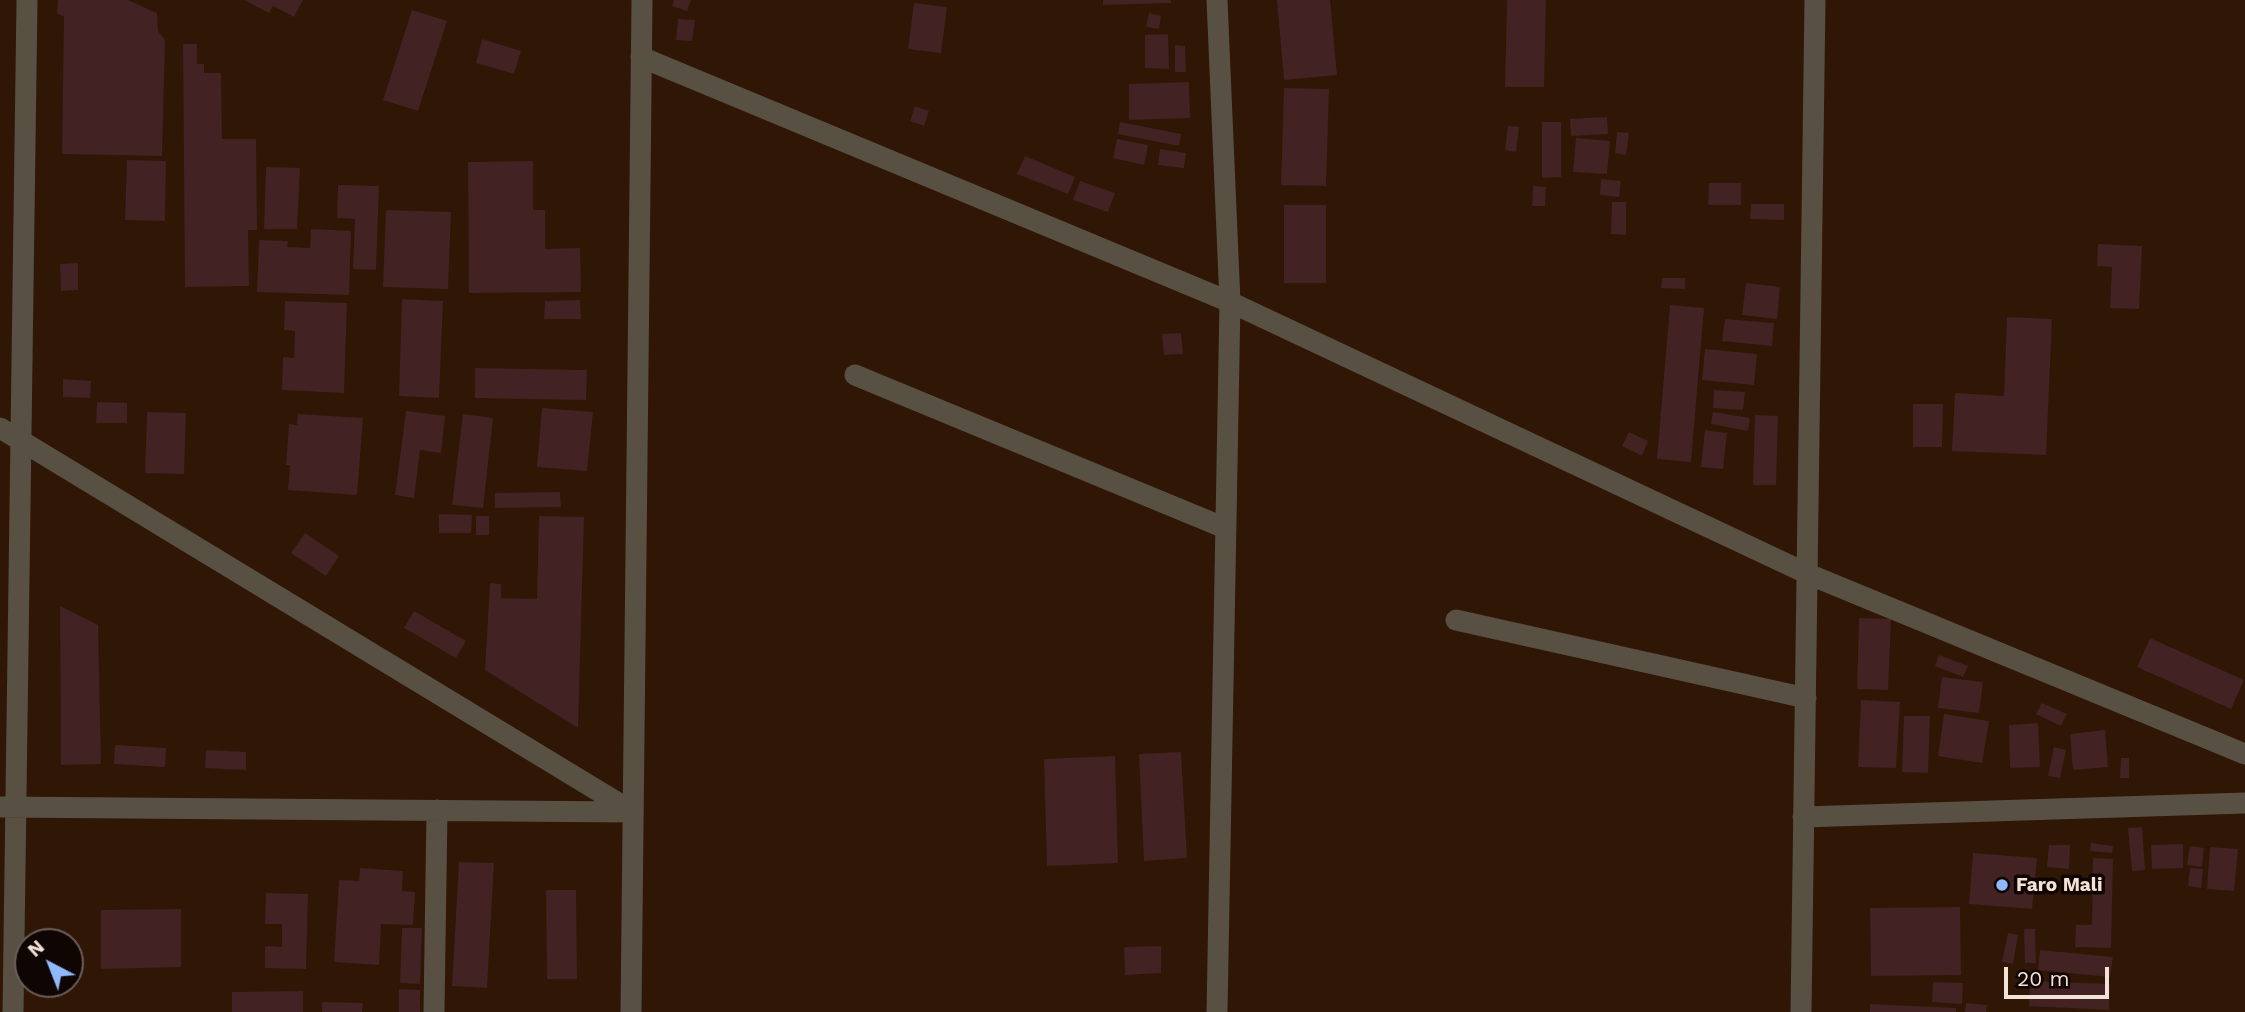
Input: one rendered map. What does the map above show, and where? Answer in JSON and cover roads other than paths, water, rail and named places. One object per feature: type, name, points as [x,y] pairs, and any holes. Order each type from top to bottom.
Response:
[{"type":"street","points":[[13,1012],[8,807],[21,442],[27,0]]},
{"type":"street","points":[[631,1012],[642,0]]},
{"type":"street","points":[[1217,0],[1230,302],[1217,1012]]},
{"type":"street","points":[[1801,1012],[1815,0]]},
{"type":"street","points":[[641,57],[1230,302],[1808,573],[2245,754]]},
{"type":"street","points":[[855,375],[1226,528]]},
{"type":"street","points":[[0,428],[633,812]]},
{"type":"street","points":[[1455,620],[1806,698]]},
{"type":"street","points":[[1803,817],[2245,803]]},
{"type":"street","points":[[8,807],[633,812]]},
{"type":"street","points":[[434,1012],[437,810]]},
{"type":"place","name":"Faro Mali","points":[[2002,885]]}]
